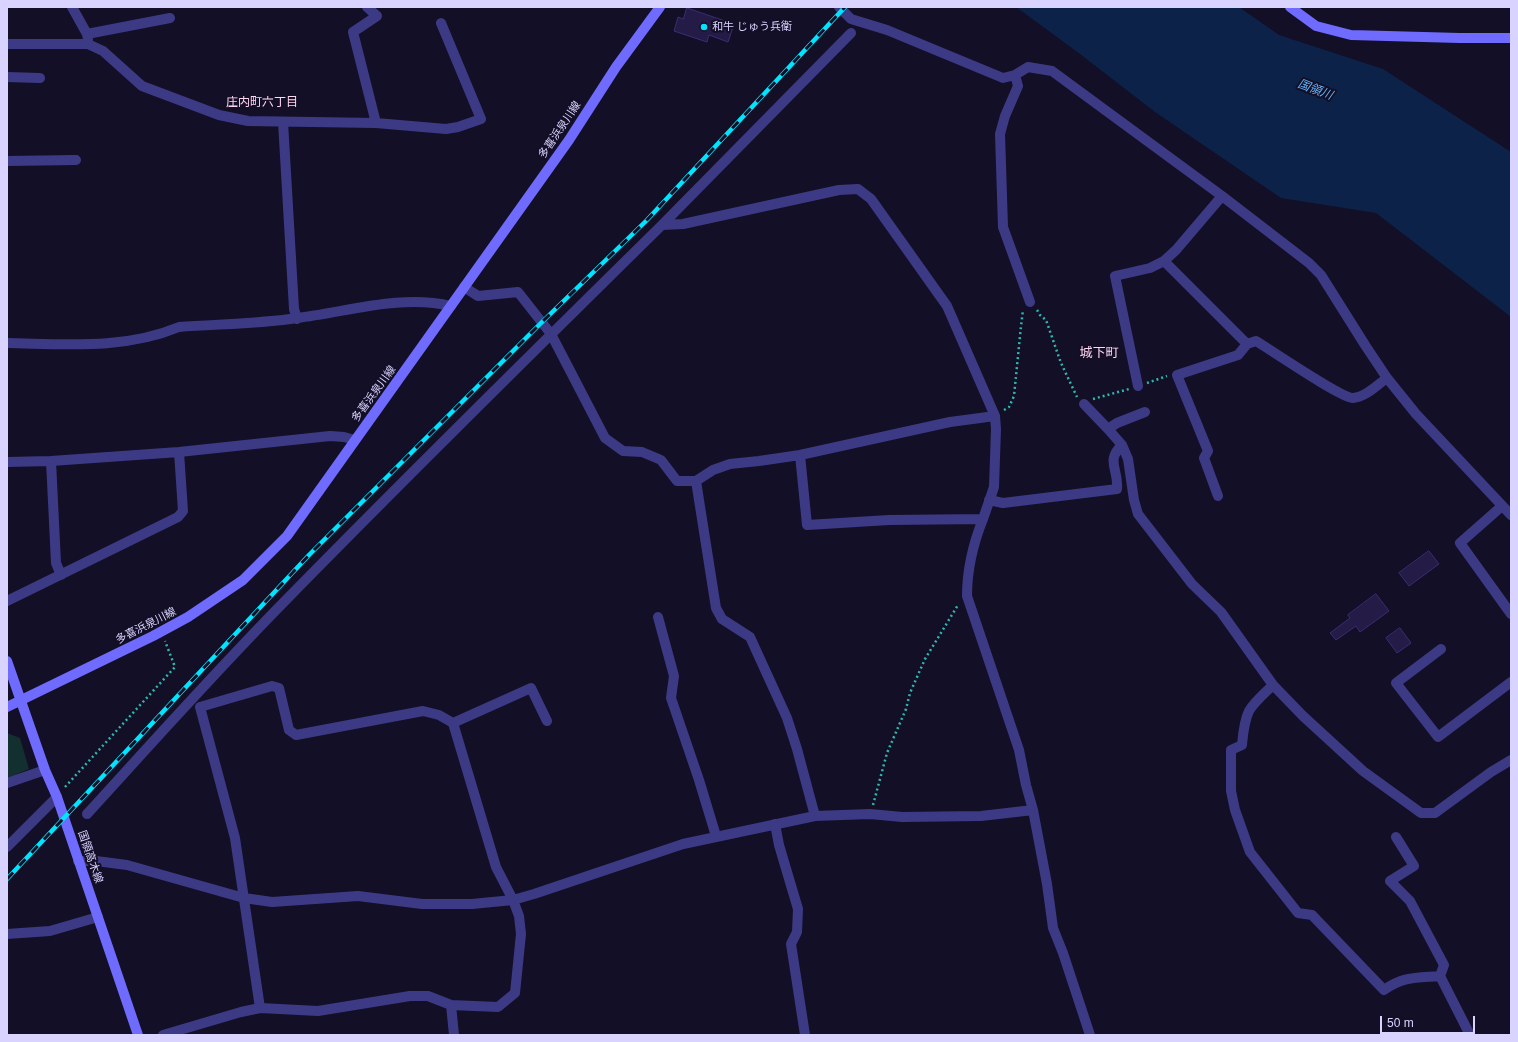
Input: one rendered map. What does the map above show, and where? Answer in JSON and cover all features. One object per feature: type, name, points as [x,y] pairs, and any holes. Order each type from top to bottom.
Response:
[{"type":"main road","name":"多喜浜泉川線","points":[[21,701],[161,632],[188,617],[243,580],[287,536],[569,140],[616,67],[660,7]]},
{"type":"main road","points":[[1290,7],[1316,26],[1351,35],[1511,38]]},
{"type":"main road","name":"国領高木線","points":[[7,661],[56,797],[138,1035]]},
{"type":"main road","points":[[7,707],[21,701]]},
{"type":"street","points":[[72,7],[88,39],[142,86],[219,115],[248,120],[283,122],[376,123],[446,128],[458,127],[481,119],[441,23]]},
{"type":"street","points":[[367,7],[377,16],[353,32],[376,123]]},
{"type":"street","points":[[839,7],[851,19],[887,30],[1004,78],[1014,76],[1028,68],[1052,71],[1222,196],[1310,263],[1321,275],[1387,378],[1416,414],[1511,515]]},
{"type":"street","points":[[7,44],[88,39],[170,18]]},
{"type":"street","points":[[87,814],[283,603],[551,334],[662,225],[850,33]]},
{"type":"street","points":[[1014,76],[1018,86],[1005,116],[1000,134],[1004,227],[1030,302]]},
{"type":"street","points":[[7,77],[40,78]]},
{"type":"street","points":[[283,122],[294,309],[297,318]]},
{"type":"street","points":[[7,161],[76,160]]},
{"type":"street","points":[[662,225],[683,224],[839,190],[858,189],[871,199],[947,306],[995,416],[996,429],[994,487],[974,540],[967,579],[967,596],[1019,750],[1033,810],[1047,884],[1053,928],[1063,953],[1090,1035]]},
{"type":"street","points":[[1138,386],[1115,276],[1150,268],[1164,261],[1176,250],[1222,196]]},
{"type":"street","points":[[1164,261],[1247,344]]},
{"type":"street","points":[[464,287],[478,296],[518,292],[551,334],[605,438],[623,451],[642,452],[661,460],[678,481],[696,480],[713,470],[730,464],[800,455],[950,422],[995,416]]},
{"type":"street","points":[[7,343],[96,345],[123,342],[161,334],[179,327],[297,318],[357,308],[410,302],[435,302],[451,306]]},
{"type":"street","points":[[1218,496],[1204,458],[1208,451],[1177,375],[1238,355],[1247,344],[1256,341],[1311,376],[1351,398],[1361,397],[1387,378]]},
{"type":"street","points":[[1084,404],[1122,445],[1128,459],[1134,500],[1138,514],[1192,584],[1221,612],[1273,685],[1303,716],[1363,771],[1421,813],[1435,813],[1491,772],[1511,760]]},
{"type":"street","points":[[1108,429],[1117,423],[1146,412]]},
{"type":"street","points":[[7,462],[51,461],[179,452],[330,436],[344,437],[355,440]]},
{"type":"street","points":[[989,500],[1003,503],[1117,488],[1118,480],[1112,460],[1115,451],[1122,445]]},
{"type":"street","points":[[7,602],[178,516],[183,512],[179,452]]},
{"type":"street","points":[[800,455],[806,525],[889,520],[983,519]]},
{"type":"street","points":[[51,461],[56,563],[60,575]]},
{"type":"street","points":[[696,480],[716,608],[722,619],[750,637],[787,718],[815,816]]},
{"type":"street","points":[[1502,506],[1460,544],[1511,614]]},
{"type":"street","points":[[658,617],[674,676],[671,698],[716,836]]},
{"type":"street","points":[[1441,649],[1396,683],[1438,737],[1511,682]]},
{"type":"street","points":[[1273,685],[1249,711],[1244,726],[1242,746],[1231,750],[1230,791],[1250,852],[1298,913],[1312,915],[1384,990],[1393,984],[1408,978],[1440,976]]},
{"type":"street","points":[[163,1035],[241,1012],[260,1008],[318,1011],[410,996],[428,996],[451,1005],[498,1007],[515,993],[520,934],[519,916],[513,900],[496,867],[453,723],[439,715],[423,711],[296,734],[289,730],[278,688],[272,686],[200,707]]},
{"type":"street","points":[[453,723],[531,688],[547,721]]},
{"type":"street","points":[[197,694],[235,838],[260,1008]]},
{"type":"street","points":[[7,783],[45,770]]},
{"type":"street","points":[[7,848],[56,797]]},
{"type":"street","points":[[78,861],[96,861],[127,865],[244,898],[272,902],[358,896],[422,904],[472,904],[513,900],[566,884],[683,844],[815,816],[870,814],[902,817],[981,816],[1033,810]]},
{"type":"street","points":[[775,824],[779,845],[798,909],[797,932],[791,944],[804,1035]]},
{"type":"street","points":[[1396,837],[1414,866],[1390,881],[1410,901],[1441,959],[1444,965],[1440,976],[1470,1035]]},
{"type":"street","points":[[7,934],[50,931],[98,917]]},
{"type":"street","points":[[451,1005],[454,1035]]},
{"type":"path","points":[[995,416],[1009,407],[1014,396],[1023,310],[1030,302],[1046,320],[1068,379],[1078,399],[1084,404]]},
{"type":"path","points":[[870,814],[887,753],[925,659],[960,601],[967,596]]},
{"type":"path","points":[[56,797],[175,667],[161,632]]},
{"type":"green space","points":[[7,733],[20,738],[29,769],[7,778]]},
{"type":"water","name":"国領川","points":[[1016,7],[1239,7],[1279,35],[1383,69],[1511,152],[1511,317],[1376,213],[1281,198],[1155,112]]},
{"type":"building","name":"和牛 じゅう兵衛","points":[[687,8],[734,24],[728,42],[709,35],[707,42],[674,31],[678,17],[683,19]]},
{"type":"building","points":[[1429,551],[1439,564],[1409,586],[1399,573]]},
{"type":"building","points":[[1376,594],[1389,611],[1360,632],[1356,626],[1336,640],[1330,633],[1350,618],[1348,615]]},
{"type":"building","points":[[1400,628],[1411,643],[1397,653],[1386,638]]},
{"type":"railway","points":[[7,879],[309,555],[541,323],[646,221],[845,7]]},
{"type":"place","name":"和牛 じゅう兵衛","points":[[704,27]]},
{"type":"district","name":"庄内町六丁目","points":[[262,103]]},
{"type":"district","name":"城下町","points":[[1099,353]]}]
